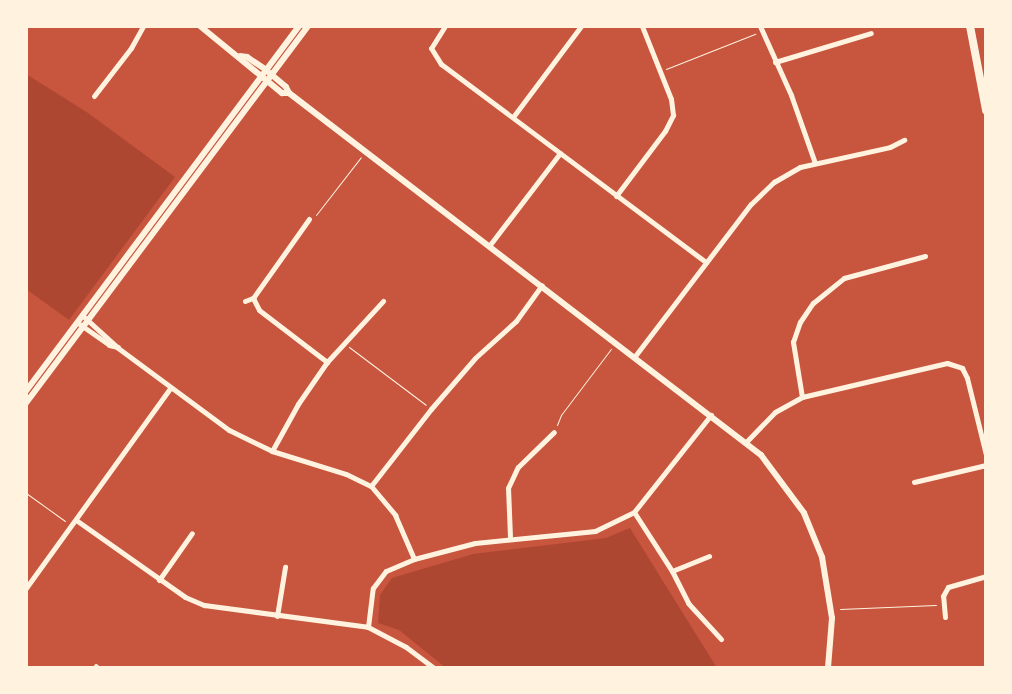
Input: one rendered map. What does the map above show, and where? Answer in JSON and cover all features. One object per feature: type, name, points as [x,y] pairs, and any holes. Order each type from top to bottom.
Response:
[{"type":"highway","points":[[970,26],[986,110]]},
{"type":"street","points":[[94,96],[134,44],[143,26]]},
{"type":"street","points":[[200,26],[240,56],[247,57],[266,70],[289,93],[746,441],[790,490],[804,513],[822,557],[832,618],[828,668]]},
{"type":"street","points":[[26,403],[84,328],[264,79],[266,70],[299,26]]},
{"type":"street","points":[[26,391],[264,79],[272,75],[308,26]]},
{"type":"street","points":[[445,26],[431,48],[436,59],[706,262]]},
{"type":"street","points":[[514,117],[581,26]]},
{"type":"street","points":[[616,196],[670,124],[673,108],[642,26]]},
{"type":"street","points":[[761,29],[815,163]]},
{"type":"street","points":[[775,62],[871,33]]},
{"type":"street","points":[[240,56],[242,63],[282,93],[289,93]]},
{"type":"street","points":[[635,356],[706,262],[764,190],[784,174],[815,163],[890,147],[904,140]]},
{"type":"street","points":[[489,246],[560,153]]},
{"type":"street","points":[[245,301],[253,298],[309,219]]},
{"type":"street","points":[[802,397],[793,342],[800,322],[813,303],[844,278],[925,256]]},
{"type":"street","points":[[371,486],[431,408],[475,358],[516,321],[542,286]]},
{"type":"street","points":[[253,298],[258,310],[327,362]]},
{"type":"street","points":[[272,451],[298,404],[327,362],[383,301]]},
{"type":"street","points":[[83,316],[118,348],[229,430],[272,451],[346,474],[371,486],[395,515],[414,559]]},
{"type":"street","points":[[78,323],[109,345],[118,348]]},
{"type":"street","points":[[746,441],[775,412],[802,397],[953,364],[962,368],[967,378],[986,455]]},
{"type":"street","points":[[26,588],[170,388]]},
{"type":"street","points":[[368,627],[373,588],[386,571],[414,559],[475,543],[510,537],[577,535],[611,525],[634,512],[711,414]]},
{"type":"street","points":[[510,537],[508,488],[518,467],[554,432]]},
{"type":"street","points":[[914,482],[986,465]]},
{"type":"street","points":[[634,512],[672,571],[688,603],[721,639]]},
{"type":"street","points":[[76,520],[159,580],[204,605],[368,627],[406,647],[434,668]]},
{"type":"street","points":[[159,580],[192,533]]},
{"type":"street","points":[[672,571],[709,556]]},
{"type":"street","points":[[277,616],[285,567]]},
{"type":"street","points":[[945,617],[943,596],[948,588],[986,576]]},
{"type":"path","points":[[660,72],[761,29]]},
{"type":"path","points":[[309,219],[318,213],[365,151]]},
{"type":"path","points":[[344,343],[431,408]]},
{"type":"path","points":[[554,432],[561,415],[611,348]]},
{"type":"path","points":[[26,493],[71,526]]},
{"type":"path","points":[[840,609],[944,605]]},
{"type":"shaded area","points":[[26,74],[88,113],[175,177],[69,320],[26,289]]},
{"type":"shaded area","points":[[630,528],[717,668],[446,668],[399,630],[378,623],[380,595],[392,578],[473,554],[606,538]]}]
